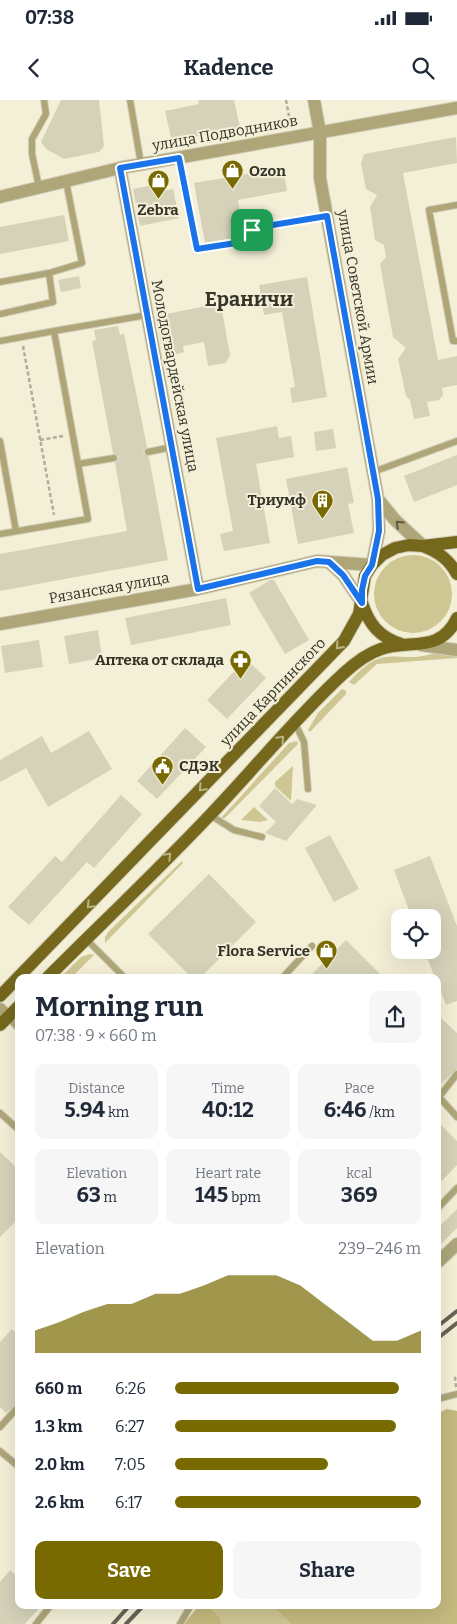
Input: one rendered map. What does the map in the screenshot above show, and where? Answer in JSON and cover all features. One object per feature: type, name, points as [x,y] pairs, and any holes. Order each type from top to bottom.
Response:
[{"type":"main road","name":"улица Карпинского","points":[[22,974],[344,641],[359,614],[365,576],[382,555],[395,548],[409,545],[423,546],[457,542]]},
{"type":"main road","points":[[423,546],[439,553],[452,564],[457,574]]},
{"type":"main road","points":[[362,603],[367,618],[377,632],[390,641],[405,645]]},
{"type":"main road","points":[[51,974],[210,815],[295,723],[360,658],[383,648],[421,645],[434,641],[446,633],[457,618]]},
{"type":"main road","points":[[133,860],[142,857],[149,859],[153,872]]},
{"type":"main road","name":"улица Карпинского","points":[[0,996],[15,981]]},
{"type":"main road","points":[[3,1017],[15,1009]]},
{"type":"street","name":"улица Советской Армии","points":[[314,100],[320,133],[320,178],[378,499],[379,531],[372,565]]},
{"type":"street","name":"улица Подводников","points":[[0,197],[39,186],[120,168],[457,108]]},
{"type":"street","name":"Молодогвардейская улица","points":[[120,168],[198,589]]},
{"type":"street","points":[[378,499],[395,520],[423,546]]},
{"type":"street","name":"Рязанская улица","points":[[0,624],[198,589],[317,561],[372,565]]},
{"type":"street","points":[[329,562],[343,575],[362,603]]},
{"type":"street","points":[[421,645],[457,650]]},
{"type":"street","points":[[441,1259],[457,1244]]},
{"type":"lane","points":[[39,186],[32,154],[32,139],[46,114],[44,100]]},
{"type":"lane","points":[[130,100],[141,164]]},
{"type":"lane","points":[[179,158],[197,249],[249,241],[254,228],[327,216]]},
{"type":"lane","points":[[0,282],[49,274],[82,263],[66,181]]},
{"type":"lane","points":[[457,205],[429,210],[453,341],[457,341]]},
{"type":"lane","points":[[0,314],[53,302],[49,274]]},
{"type":"lane","points":[[0,341],[147,314]]},
{"type":"lane","points":[[0,534],[88,519],[54,331]]},
{"type":"lane","points":[[0,441],[16,532]]},
{"type":"lane","points":[[373,472],[457,441]]},
{"type":"lane","points":[[148,452],[172,447]]},
{"type":"lane","points":[[78,464],[114,458]]},
{"type":"lane","points":[[295,723],[304,742],[308,788]]},
{"type":"lane","points":[[210,815],[234,830],[262,837]]},
{"type":"lane","points":[[86,939],[122,974]]},
{"type":"lane","points":[[286,974],[312,946]]},
{"type":"lane","points":[[3,1017],[15,1025]]},
{"type":"lane","points":[[441,1093],[457,1074]]},
{"type":"lane","points":[[441,1100],[457,1117]]},
{"type":"lane","points":[[0,1113],[15,1126]]},
{"type":"lane","points":[[441,1205],[457,1188]]},
{"type":"lane","points":[[441,1397],[457,1394]]},
{"type":"lane","points":[[0,1427],[15,1410]]},
{"type":"lane","points":[[0,1451],[15,1464]]},
{"type":"lane","points":[[36,1624],[49,1609]]},
{"type":"lane","points":[[180,1624],[189,1609]]},
{"type":"path","points":[[286,100],[289,116]]},
{"type":"path","points":[[22,337],[55,524]]},
{"type":"path","points":[[40,440],[73,434]]},
{"type":"shaded area","points":[[413,555],[428,558],[441,566],[449,579],[452,594],[449,609],[441,622],[428,630],[413,633],[398,630],[385,622],[377,609],[374,594],[377,579],[385,566],[398,558]]},
{"type":"shaded area","points":[[435,653],[457,654],[457,658],[377,664],[354,685],[349,682],[362,669],[382,658],[421,656]]},
{"type":"shaded area","points":[[342,689],[346,691],[346,694],[310,732],[308,730],[318,713]]},
{"type":"shaded area","points":[[297,741],[298,744],[225,818],[221,818],[289,743]]},
{"type":"shaded area","points":[[293,766],[291,801],[275,786],[275,782]]},
{"type":"shaded area","points":[[254,807],[268,820],[260,822],[241,820]]},
{"type":"shaded area","points":[[182,861],[183,863],[105,943],[105,937],[109,931]]},
{"type":"shaded area","points":[[90,954],[94,955],[75,974],[64,974],[81,957]]},
{"type":"shaded area","points":[[447,1409],[457,1411],[457,1624],[291,1624],[275,1609],[441,1609],[441,1412]]},
{"type":"shaded area","points":[[196,1609],[211,1609],[219,1616],[222,1624],[184,1624]]},
{"type":"shaded area","points":[[211,1609],[275,1609],[291,1624],[222,1624],[219,1616]]},
{"type":"building","points":[[61,100],[99,100],[104,146],[99,152],[64,159],[46,149],[41,142]]},
{"type":"building","points":[[198,100],[234,100],[240,127],[172,142],[165,111],[199,104]]},
{"type":"building","points":[[456,137],[457,163],[403,173],[438,360],[457,356],[457,385],[442,388],[443,395],[439,400],[427,402],[430,416],[414,419],[410,400],[406,396],[398,359],[406,348],[393,337],[380,264],[386,257],[384,245],[375,240],[370,207],[377,195],[366,189],[361,163],[364,154]]},
{"type":"building","points":[[283,168],[287,191],[238,200],[244,236],[205,243],[194,183]]},
{"type":"building","points":[[152,185],[154,193],[173,189],[179,218],[140,226],[133,189]]},
{"type":"building","points":[[64,215],[69,241],[0,254],[0,227]]},
{"type":"building","points":[[79,276],[81,288],[61,292],[58,280]]},
{"type":"building","points":[[307,277],[327,397],[292,403],[290,388],[295,387],[282,312],[264,315],[259,285]]},
{"type":"building","points":[[220,299],[230,355],[226,363],[208,366],[204,342],[183,346],[184,352],[177,354],[161,343],[156,316],[206,306],[205,302]]},
{"type":"building","points":[[118,326],[120,335],[124,334],[147,447],[143,453],[149,457],[168,560],[0,591],[0,554],[127,531],[115,463],[119,457],[113,453],[92,341],[96,340],[94,330]]},
{"type":"building","points":[[277,426],[279,438],[291,436],[294,457],[256,464],[270,543],[224,551],[220,534],[233,531],[216,438]]},
{"type":"building","points":[[333,429],[336,448],[316,451],[314,432]]},
{"type":"building","points":[[457,455],[457,485],[414,502],[404,476]]},
{"type":"building","name":"Триумф","points":[[347,467],[354,503],[348,504],[354,533],[298,544],[286,479]]},
{"type":"building","points":[[270,580],[274,580],[309,640],[285,654],[249,593]]},
{"type":"building","points":[[226,598],[231,625],[131,645],[125,618]]},
{"type":"building","points":[[98,630],[102,658],[69,664],[64,636]]},
{"type":"building","points":[[39,640],[43,667],[5,673],[1,646]]},
{"type":"building","points":[[246,659],[266,678],[227,719],[207,700]]},
{"type":"building","points":[[185,728],[206,747],[157,799],[137,781]]},
{"type":"building","points":[[89,731],[112,769],[48,807],[26,768],[0,782],[0,760],[42,736],[51,753]]},
{"type":"building","points":[[275,788],[292,804],[297,799],[317,805],[286,841],[265,833],[276,822],[259,806]]},
{"type":"building","points":[[121,795],[142,814],[94,868],[87,862],[29,925],[8,907],[55,856],[62,862]]},
{"type":"building","points":[[330,835],[359,889],[334,902],[305,848]]},
{"type":"building","points":[[430,856],[457,926],[457,1001],[446,1005],[441,992],[441,974],[433,974],[428,959],[441,959],[441,909],[409,909],[394,870]]},
{"type":"building","points":[[209,874],[256,922],[204,974],[188,974],[148,934]]},
{"type":"building","points":[[346,940],[380,974],[312,974]]},
{"type":"building","points":[[441,1018],[457,1033],[457,1069],[441,1084]]},
{"type":"building","points":[[441,1125],[457,1141],[457,1165],[441,1182]]},
{"type":"building","points":[[0,1152],[15,1166],[15,1222],[0,1237]]},
{"type":"building","points":[[457,1209],[457,1228],[441,1244],[441,1225]]},
{"type":"building","points":[[12,1329],[15,1332],[15,1405],[6,1413],[0,1407],[0,1342]]},
{"type":"building","points":[[10,1570],[15,1574],[15,1609],[38,1609],[25,1624],[0,1624],[0,1582]]},
{"type":"railway","points":[[441,1324],[457,1311]]},
{"type":"railway","points":[[441,1336],[457,1323]]},
{"type":"railway","points":[[113,1624],[126,1609]]},
{"type":"railway","points":[[126,1624],[140,1609]]},
{"type":"place","name":"Ozon","points":[[233,190]]},
{"type":"place","name":"Zebra","points":[[158,200]]},
{"type":"place","name":"Триумф","points":[[322,519]]},
{"type":"place","name":"Аптека от склада","points":[[240,679]]},
{"type":"place","name":"СДЭК","points":[[163,785]]},
{"type":"place","name":"Flora Service","points":[[326,970]]},
{"type":"district","name":"Ераничи","points":[[249,299]]},
{"type":"route","points":[[179,158],[197,249],[249,241],[252,237],[252,230],[254,228],[327,216],[378,499],[379,531],[372,565],[365,576],[362,603],[343,575],[329,562],[317,561],[198,589],[120,168],[179,158]]}]
